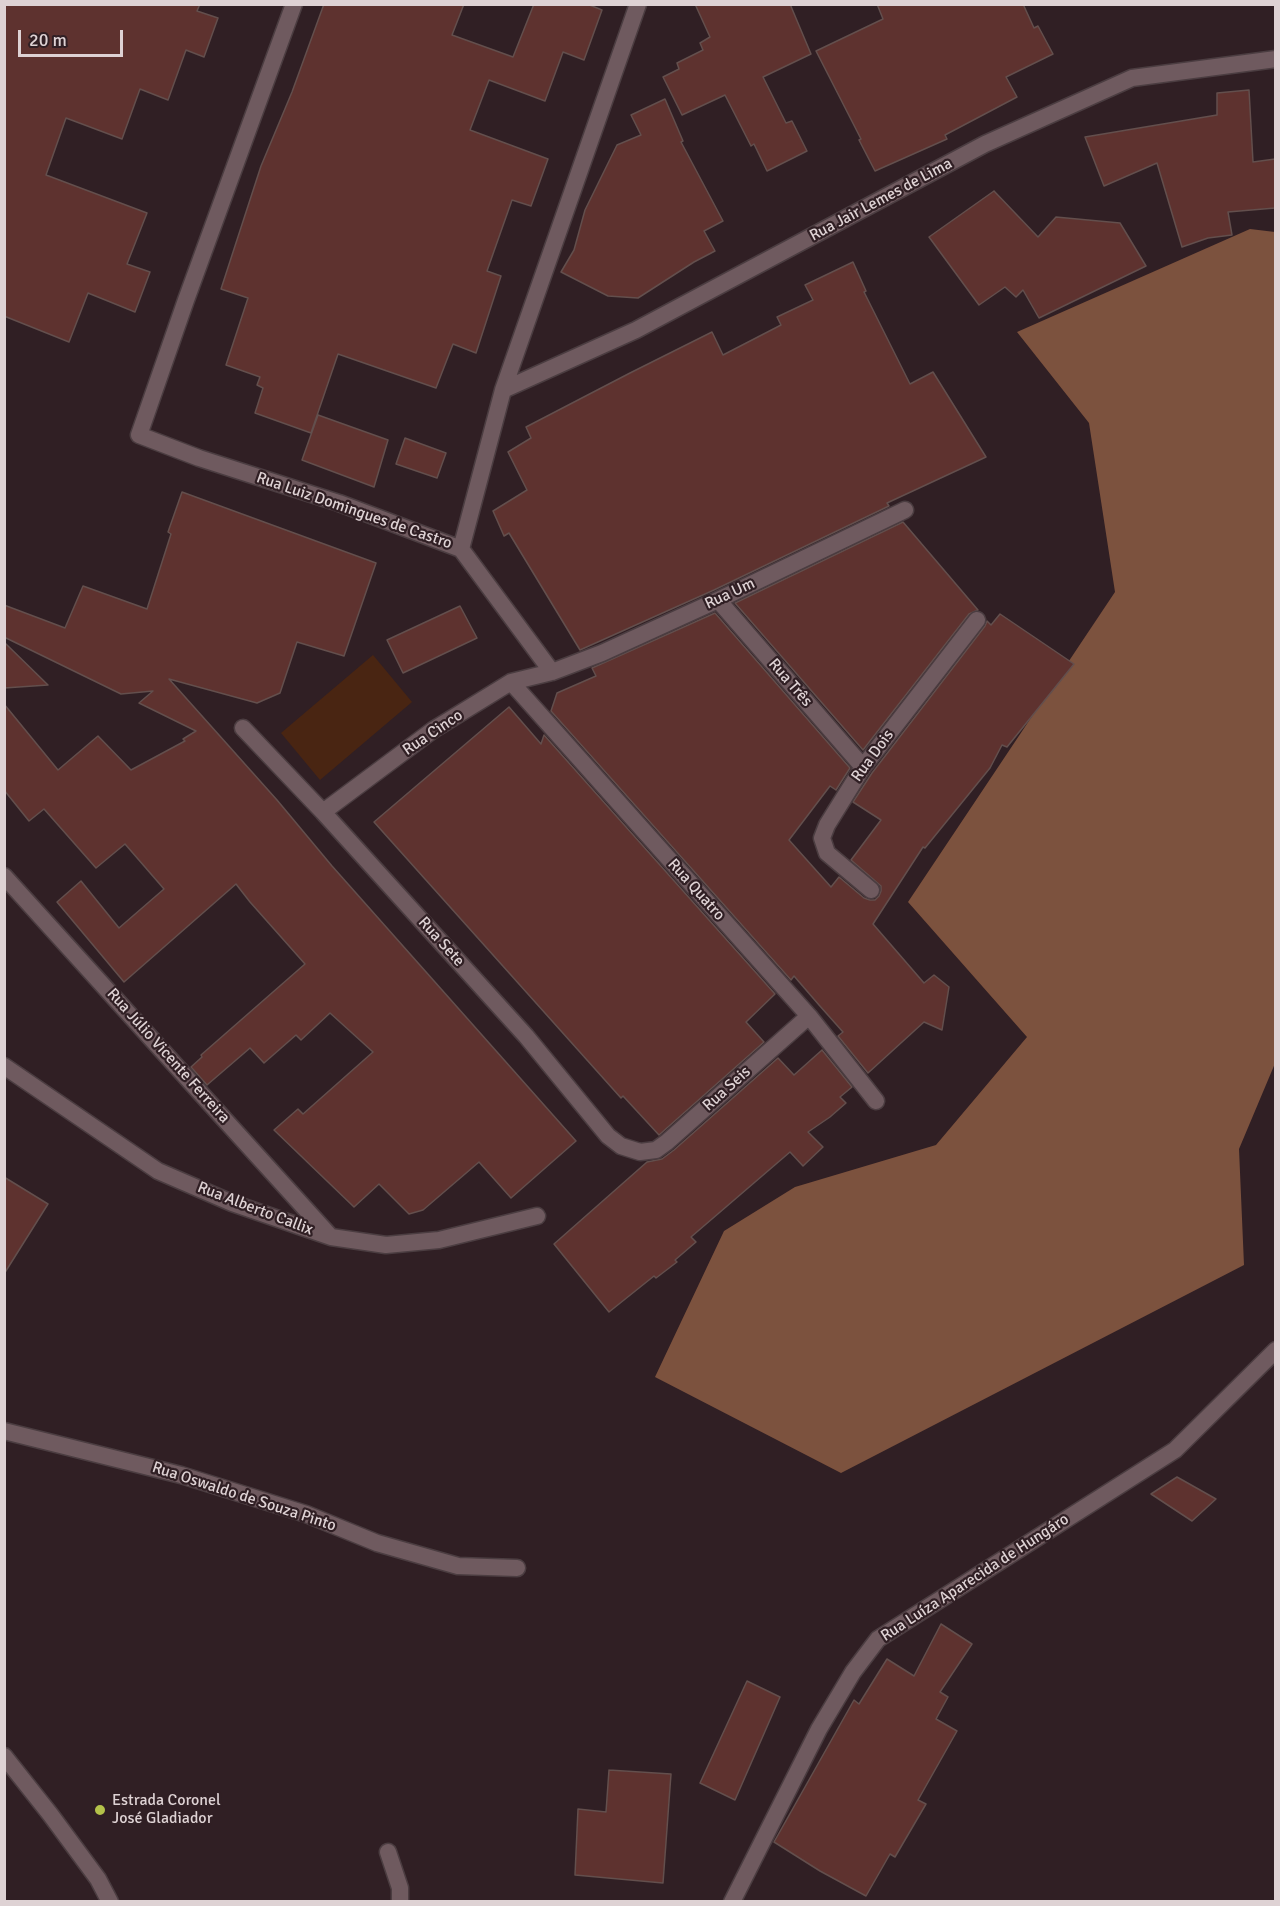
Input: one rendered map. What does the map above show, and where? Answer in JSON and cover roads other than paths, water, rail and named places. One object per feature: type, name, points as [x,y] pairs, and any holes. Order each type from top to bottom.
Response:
[{"type":"street","name":"Rua Luiz Domingues de Castro","points":[[294,4],[139,435],[199,459],[339,503],[461,549],[503,390],[638,4]]},
{"type":"street","name":"Rua Jair Lemes de Lima","points":[[503,390],[636,330],[986,144],[1132,78],[1275,59]]},
{"type":"street","name":"Rua Um","points":[[552,672],[602,653],[718,600],[904,510]]},
{"type":"street","points":[[461,549],[552,672]]},
{"type":"street","name":"Rua Três","points":[[718,600],[862,766]]},
{"type":"street","name":"Rua Dois","points":[[871,890],[827,854],[822,838],[827,825],[862,766],[977,620]]},
{"type":"street","name":"Rua Cinco","points":[[323,812],[433,730],[511,682],[552,672]]},
{"type":"street","name":"Rua Quatro","points":[[511,682],[809,1016],[876,1101]]},
{"type":"street","name":"Rua Sete","points":[[243,728],[323,812],[526,1036],[608,1136],[621,1146],[640,1152]]},
{"type":"street","name":"Rua Júlio Vicente Ferreira","points":[[4,876],[331,1237]]},
{"type":"street","name":"Rua Seis","points":[[640,1152],[656,1150],[667,1142],[809,1016]]},
{"type":"street","name":"Rua Alberto Callix","points":[[4,1066],[158,1171],[232,1203],[331,1237],[386,1245],[439,1240],[537,1216]]},
{"type":"street","name":"Rua Luíza Aparecida de Hungáro","points":[[732,1902],[819,1729],[853,1672],[878,1639],[1175,1450],[1275,1350]]},
{"type":"street","name":"Rua Oswaldo de Souza Pinto","points":[[4,1431],[182,1475],[306,1514],[377,1542],[458,1566],[517,1568]]},
{"type":"street","points":[[4,1756],[98,1879],[110,1902]]},
{"type":"street","points":[[388,1852],[400,1888],[400,1902]]},
{"type":"place","name":"Estrada Coronel José Gladiador","points":[[100,1810]]}]
